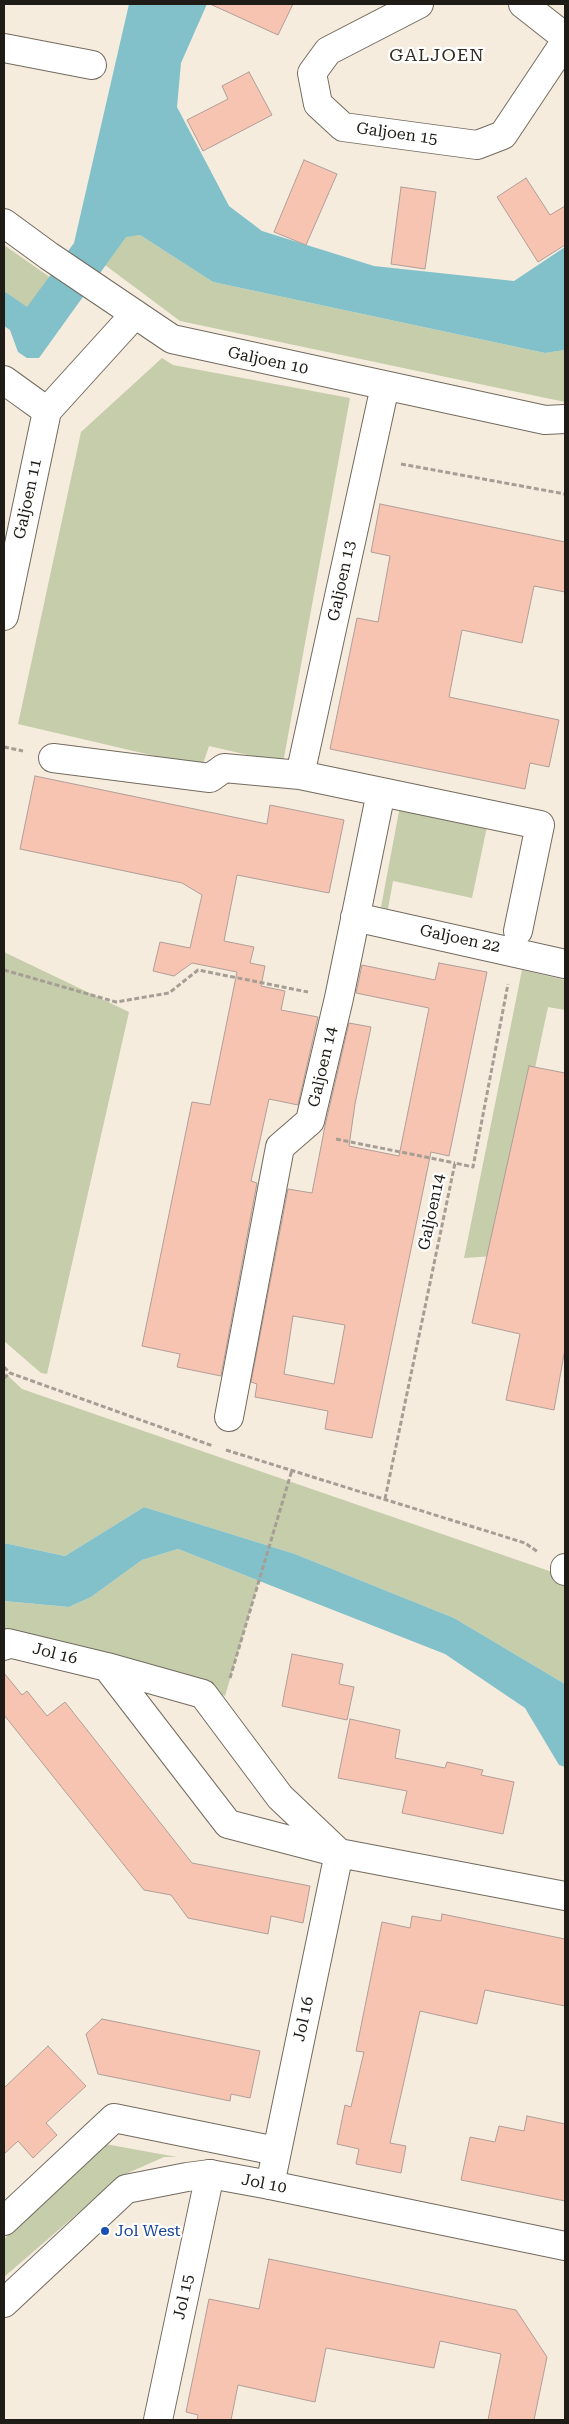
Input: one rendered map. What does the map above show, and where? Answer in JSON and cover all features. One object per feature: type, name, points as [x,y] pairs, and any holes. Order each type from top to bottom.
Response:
[{"type":"street","name":"Galjoen 15","points":[[419,4],[328,51],[312,73],[318,104],[343,127],[477,144],[503,135],[565,42]]},
{"type":"street","points":[[522,4],[565,37]]},
{"type":"street","points":[[4,48],[92,65]]},
{"type":"street","name":"Galjoen 10","points":[[4,223],[172,340],[545,420],[565,418]]},
{"type":"street","points":[[4,380],[47,412],[135,314]]},
{"type":"street","name":"Galjoen 13","points":[[300,775],[385,386]]},
{"type":"street","name":"Galjoen 11","points":[[4,616],[47,412]]},
{"type":"street","points":[[53,758],[210,778],[224,768],[300,775],[540,824],[516,941]]},
{"type":"street","name":"Galjoen 14","points":[[229,1417],[280,1146],[310,1121],[339,998],[381,792]]},
{"type":"street","name":"Galjoen 22","points":[[355,917],[516,941],[565,964]]},
{"type":"street","name":"Jol 16","points":[[4,1646],[8,1643],[107,1667],[203,1694],[280,1797],[339,1853],[270,2185]]},
{"type":"street","points":[[107,1667],[228,1824],[339,1853],[565,1896]]},
{"type":"street","points":[[4,2221],[114,2118],[276,2151]]},
{"type":"street","name":"Jol 10","points":[[4,2303],[126,2190],[186,2176],[210,2174],[270,2185],[565,2246]]},
{"type":"street","name":"Jol 15","points":[[158,2420],[210,2174]]},
{"type":"path","points":[[369,458],[565,494]]},
{"type":"path","name":"Galjoen14","points":[[385,1499],[455,1163],[473,1167],[516,941]]},
{"type":"path","points":[[4,970],[116,1002],[170,993],[198,970],[339,998]]},
{"type":"path","points":[[298,1131],[455,1163]]},
{"type":"path","points":[[4,1367],[10,1372],[221,1449],[525,1542],[565,1569]]},
{"type":"path","points":[[4,1378],[10,1372]]},
{"type":"path","points":[[221,1718],[225,1696],[292,1470]]},
{"type":"green space","points":[[140,235],[213,282],[545,353],[565,350],[565,402],[180,321],[105,265],[126,236]]},
{"type":"green space","points":[[4,245],[51,278],[27,308],[4,291]]},
{"type":"green space","points":[[162,358],[173,365],[350,398],[283,763],[209,746],[202,767],[18,724],[81,432]]},
{"type":"green space","points":[[400,806],[488,822],[472,898],[393,881],[388,909],[381,907]]},
{"type":"green space","points":[[4,952],[129,1012],[47,1374],[41,1373],[4,1341]]},
{"type":"green space","points":[[522,970],[565,980],[565,1010],[548,1007],[495,1256],[464,1258]]},
{"type":"green space","points":[[4,1372],[22,1389],[555,1573],[565,1582],[565,1684],[454,1618],[295,1554],[144,1507],[65,1556],[4,1543]]},
{"type":"green space","points":[[178,1549],[259,1581],[225,1696],[204,1688],[4,1637],[4,1601],[69,1607],[91,1597],[142,1560]]},
{"type":"green space","points":[[105,2144],[177,2157],[164,2157],[121,2176],[4,2277],[4,2239]]},
{"type":"water","points":[[129,4],[207,4],[181,63],[177,107],[229,206],[262,231],[374,266],[514,281],[565,247],[565,350],[545,353],[213,282],[140,235],[126,237],[39,358],[27,358],[18,352],[10,330],[4,326],[4,291],[27,307],[74,243]]},
{"type":"water","points":[[144,1507],[295,1554],[454,1618],[565,1684],[565,1767],[559,1765],[525,1708],[445,1654],[178,1549],[142,1560],[91,1597],[69,1607],[4,1601],[4,1543],[65,1556]]},
{"type":"building","points":[[210,4],[293,4],[278,35]]},
{"type":"building","points":[[249,72],[272,115],[203,151],[187,120],[228,99],[222,86]]},
{"type":"building","points":[[304,160],[337,174],[306,245],[274,232]]},
{"type":"building","points":[[526,178],[550,215],[565,206],[565,245],[538,262],[497,197]]},
{"type":"building","points":[[401,187],[436,192],[425,269],[391,264]]},
{"type":"building","points":[[380,504],[565,542],[565,592],[534,586],[522,643],[462,630],[449,697],[559,720],[549,767],[530,763],[525,789],[330,749],[357,618],[378,622],[390,556],[371,552]]},
{"type":"building","points":[[35,776],[267,824],[270,805],[344,820],[329,893],[237,875],[224,941],[254,947],[250,963],[265,966],[261,986],[285,991],[281,1010],[318,1017],[298,1105],[269,1099],[251,1181],[257,1183],[221,1376],[177,1367],[180,1354],[142,1346],[192,1102],[210,1105],[237,972],[192,963],[174,976],[153,971],[160,942],[190,948],[202,895],[182,883],[20,849]]},
{"type":"building","points":[[439,963],[487,972],[449,1156],[431,1152],[372,1438],[325,1429],[328,1411],[255,1397],[257,1384],[251,1382],[288,1189],[312,1193],[325,1126],[349,1023],[371,1027],[355,1104],[349,1146],[399,1156],[429,1008],[356,993],[362,965],[435,980]],"holes":[[[293,1316],[345,1325],[334,1384],[284,1374]]]},
{"type":"building","points":[[529,1066],[565,1073],[565,1349],[554,1410],[506,1400],[520,1334],[472,1323]]},
{"type":"building","points":[[292,1654],[343,1664],[339,1684],[354,1687],[347,1720],[282,1706]]},
{"type":"building","points":[[4,1673],[22,1695],[27,1691],[47,1716],[65,1702],[192,1863],[310,1886],[303,1923],[271,1916],[268,1934],[188,1918],[171,1895],[144,1890],[4,1715]]},
{"type":"building","points":[[350,1719],[400,1730],[395,1758],[445,1768],[447,1762],[483,1770],[481,1775],[514,1782],[503,1834],[402,1813],[407,1791],[338,1778]]},
{"type":"building","points":[[442,1914],[565,1939],[565,2006],[485,1990],[477,2024],[420,2011],[390,2143],[406,2146],[401,2173],[356,2164],[359,2149],[337,2144],[345,2105],[351,2107],[364,2052],[356,2051],[382,1922],[410,1928],[412,1916],[441,1921]]},
{"type":"building","points":[[102,2019],[260,2051],[250,2098],[231,2094],[230,2101],[98,2074],[86,2034]]},
{"type":"building","points":[[48,2046],[86,2086],[46,2123],[57,2135],[33,2158],[18,2141],[4,2154],[4,2088]]},
{"type":"building","points":[[527,2116],[565,2124],[565,2201],[461,2180],[470,2137],[495,2142],[499,2126],[524,2131]]},
{"type":"building","points":[[269,2259],[516,2310],[547,2357],[534,2420],[488,2420],[501,2354],[440,2341],[434,2368],[326,2348],[315,2402],[238,2385],[231,2420],[197,2420],[198,2415],[186,2412],[209,2299],[259,2309]]},
{"type":"place","name":"Jol West","points":[[105,2231]]},
{"type":"district","name":"GALJOEN","points":[[437,56]]}]
